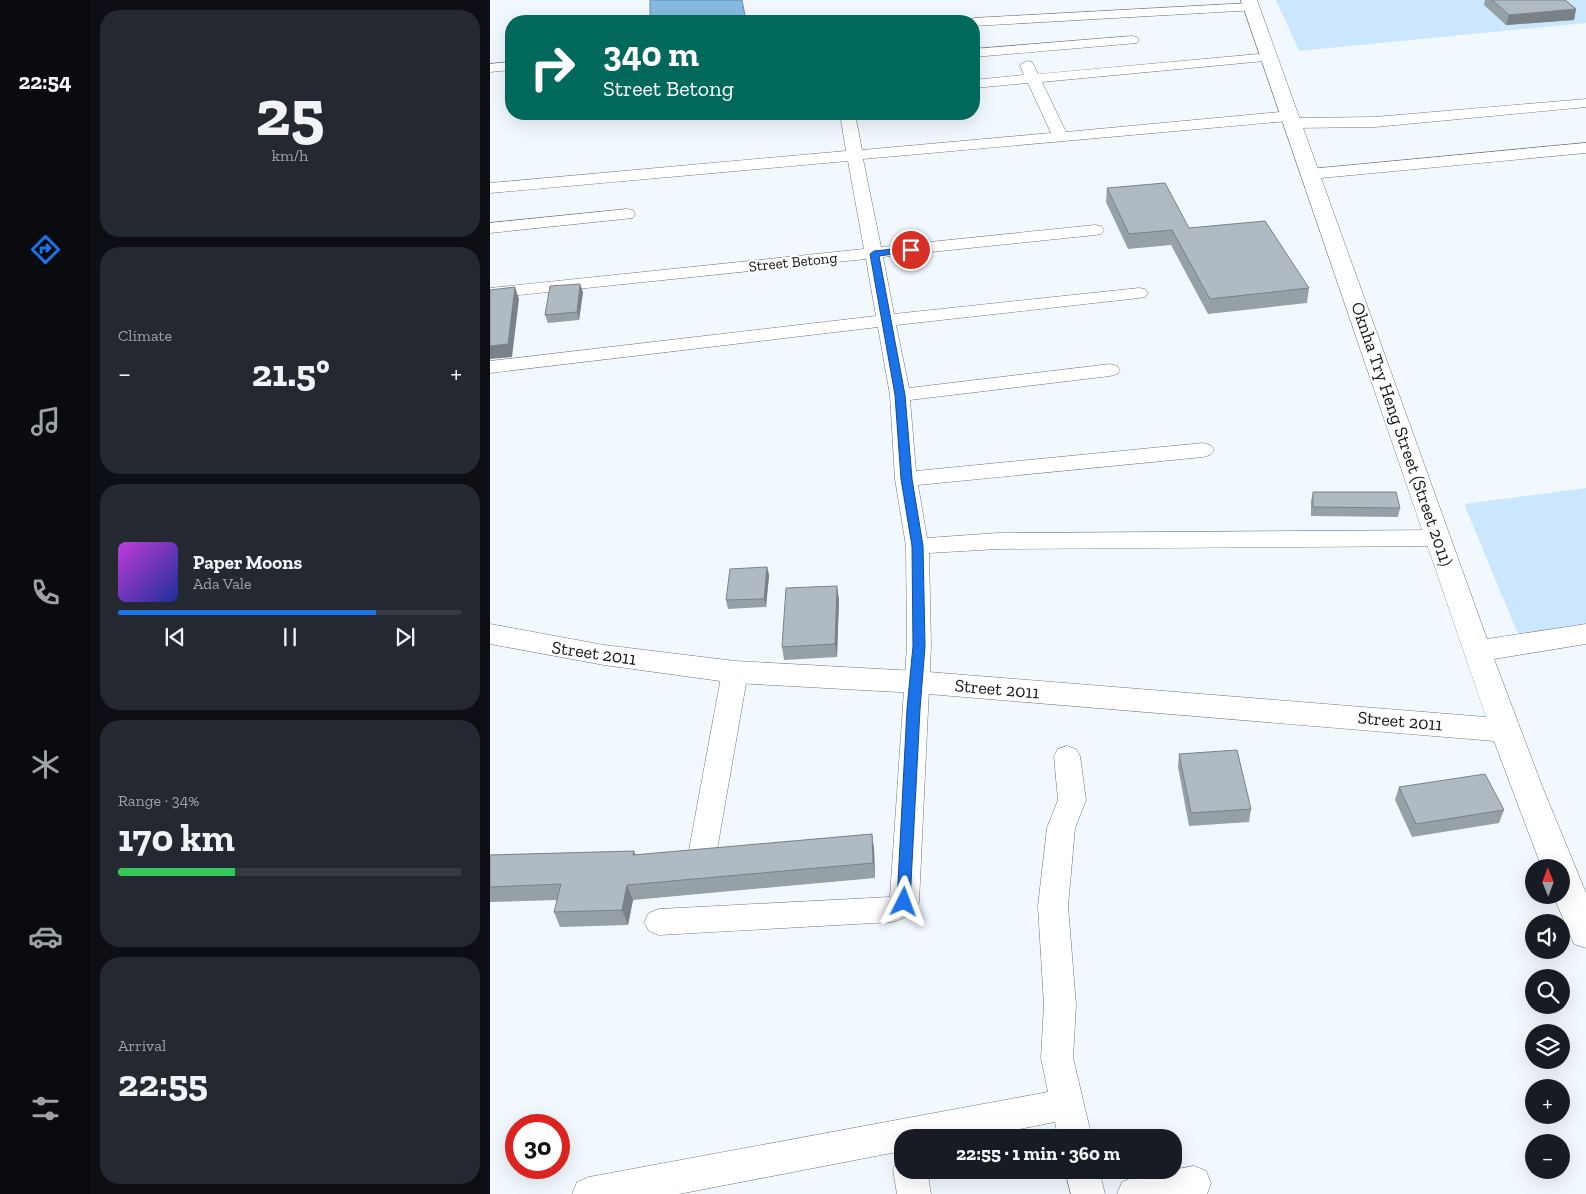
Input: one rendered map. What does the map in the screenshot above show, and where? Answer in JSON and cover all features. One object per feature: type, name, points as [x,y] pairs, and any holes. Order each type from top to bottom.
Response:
[{"type":"main road","name":"Oknha Try Heng Street (Street 2011)","points":[[1250,3],[1477,650],[1526,786],[1555,859]]},
{"type":"main road","name":"Street 2011","points":[[490,634],[519,641],[604,655],[735,672],[916,682],[1506,730]]},
{"type":"main road","points":[[1477,650],[1586,634]]},
{"type":"main road","points":[[1570,895],[1586,933]]},
{"type":"street","points":[[980,22],[1250,3]]},
{"type":"street","points":[[1013,34],[1060,136]]},
{"type":"street","points":[[980,52],[1132,40]]},
{"type":"street","points":[[980,83],[1270,57]]},
{"type":"street","points":[[490,68],[505,67]]},
{"type":"street","points":[[490,188],[1060,136],[1292,119],[1376,122],[1586,103]]},
{"type":"street","points":[[659,922],[892,909],[902,905],[919,646],[918,546],[906,479],[900,395],[848,120]]},
{"type":"street","points":[[1310,174],[1586,148]]},
{"type":"street","points":[[490,228],[627,214]]},
{"type":"street","name":"Street Betong","points":[[490,293],[1095,230]]},
{"type":"street","points":[[490,367],[886,320],[1139,293]]},
{"type":"street","points":[[900,395],[1110,370]]},
{"type":"street","points":[[906,479],[1203,450]]},
{"type":"street","points":[[918,546],[998,540],[1439,538]]},
{"type":"street","points":[[703,850],[735,672]]},
{"type":"street","points":[[1067,756],[1072,800],[1061,828],[1053,906],[1060,1005],[1057,1058],[1073,1129]]},
{"type":"street","points":[[940,1129],[1067,1104]]},
{"type":"street","points":[[609,1192],[894,1138]]},
{"type":"street","points":[[912,1179],[914,1194]]},
{"type":"street","points":[[1084,1179],[1088,1194]]},
{"type":"street","points":[[1134,1194],[1194,1183]]},
{"type":"shaded area","points":[[1276,0],[1586,0],[1586,23],[1299,51]]},
{"type":"shaded area","points":[[1586,488],[1586,624],[1518,634],[1464,504]]},
{"type":"water","points":[[650,0],[742,0],[745,15],[650,15]]},
{"type":"building","points":[[1492,0],[1565,0],[1576,9],[1509,15]]},
{"type":"building","points":[[1165,183],[1189,228],[1265,221],[1309,288],[1210,299],[1172,230],[1129,234],[1107,188]]},
{"type":"building","points":[[580,284],[577,312],[545,315],[550,286]]},
{"type":"building","points":[[515,287],[508,344],[490,346],[490,290]]},
{"type":"building","points":[[1313,492],[1396,492],[1400,508],[1313,507]]},
{"type":"building","points":[[767,567],[764,599],[726,600],[730,569]]},
{"type":"building","points":[[837,586],[835,644],[782,647],[786,588]]},
{"type":"building","points":[[1237,750],[1251,809],[1191,813],[1179,754]]},
{"type":"building","points":[[1485,774],[1504,810],[1416,824],[1399,787]]},
{"type":"building","points":[[872,834],[873,863],[627,885],[622,910],[554,912],[561,884],[490,887],[490,855],[634,851],[633,855]]},
{"type":"route","points":[[904,902],[919,646],[918,546],[906,479],[900,395],[874,254],[911,250]]}]
